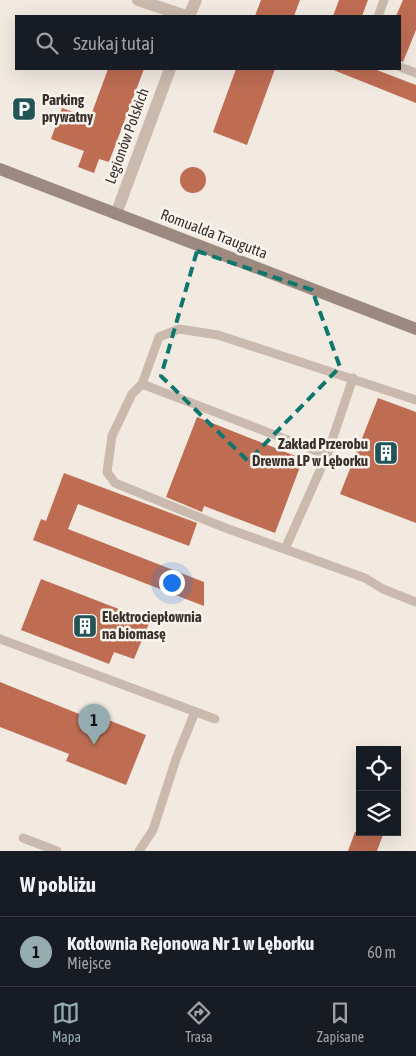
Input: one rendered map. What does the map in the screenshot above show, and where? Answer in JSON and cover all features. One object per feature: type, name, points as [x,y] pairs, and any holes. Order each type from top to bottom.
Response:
[{"type":"street","points":[[138,0],[185,15]]},
{"type":"street","points":[[188,15],[196,0]]},
{"type":"street","name":"Legionów Polskich","points":[[116,214],[170,70]]},
{"type":"street","name":"Romualda Traugutta","points":[[0,169],[416,329]]},
{"type":"lane","points":[[378,14],[384,0]]},
{"type":"lane","points":[[401,67],[416,73]]},
{"type":"lane","points":[[416,400],[218,335],[179,329],[159,337],[142,384],[132,394],[112,436],[107,472],[115,483],[365,578],[383,590],[416,602]]},
{"type":"lane","points":[[285,549],[327,455],[353,378]]},
{"type":"lane","points":[[142,384],[327,455]]},
{"type":"lane","points":[[0,638],[215,719]]},
{"type":"lane","points":[[139,851],[153,830],[195,712]]},
{"type":"lane","points":[[23,838],[57,851]]},
{"type":"highlighted area","points":[[197,251],[312,290],[340,367],[248,461],[161,376]]},
{"type":"building","points":[[261,0],[300,0],[294,15],[255,15]]},
{"type":"building","points":[[339,0],[368,0],[362,15],[333,15]]},
{"type":"building","points":[[403,0],[416,0],[416,30],[403,62],[401,61],[401,15],[396,15]]},
{"type":"building","points":[[108,70],[144,70],[109,162],[99,159],[94,173],[78,167],[84,151],[51,139],[62,108],[90,118]]},
{"type":"building","points":[[236,70],[275,70],[247,145],[213,132]]},
{"type":"building","points":[[334,70],[377,70],[416,85],[416,103]]},
{"type":"building","points":[[193,167],[202,171],[206,180],[202,189],[193,193],[184,189],[180,180],[184,171]]},
{"type":"building","name":"Zakład Przerobu Drewna LP w Lęborku","points":[[378,398],[416,412],[416,523],[340,494]]},
{"type":"building","points":[[197,417],[303,459],[275,533],[204,506],[202,512],[166,497]]},
{"type":"building","points":[[64,473],[197,523],[189,546],[78,504],[68,529],[204,582],[204,606],[33,540],[41,519],[46,521]]},
{"type":"building","name":"Elektrociepłownia na biomasę","points":[[41,579],[150,621],[134,659],[114,652],[109,664],[21,630]]},
{"type":"building","points":[[0,682],[89,718],[91,713],[146,735],[126,785],[66,761],[69,754],[0,727]]},
{"type":"building","points":[[355,832],[356,836],[383,836],[377,851],[348,851]]},
{"type":"place","name":"Parking prywatny","points":[[24,109]]},
{"type":"place","name":"Zakład Przerobu Drewna LP w Lęborku","points":[[386,453]]},
{"type":"place","name":"Elektrociepłownia na biomasę","points":[[85,626]]},
{"type":"place","name":"Kotłownia Rejonowa Nr 1 w Lęborku","points":[[94,745]]}]
